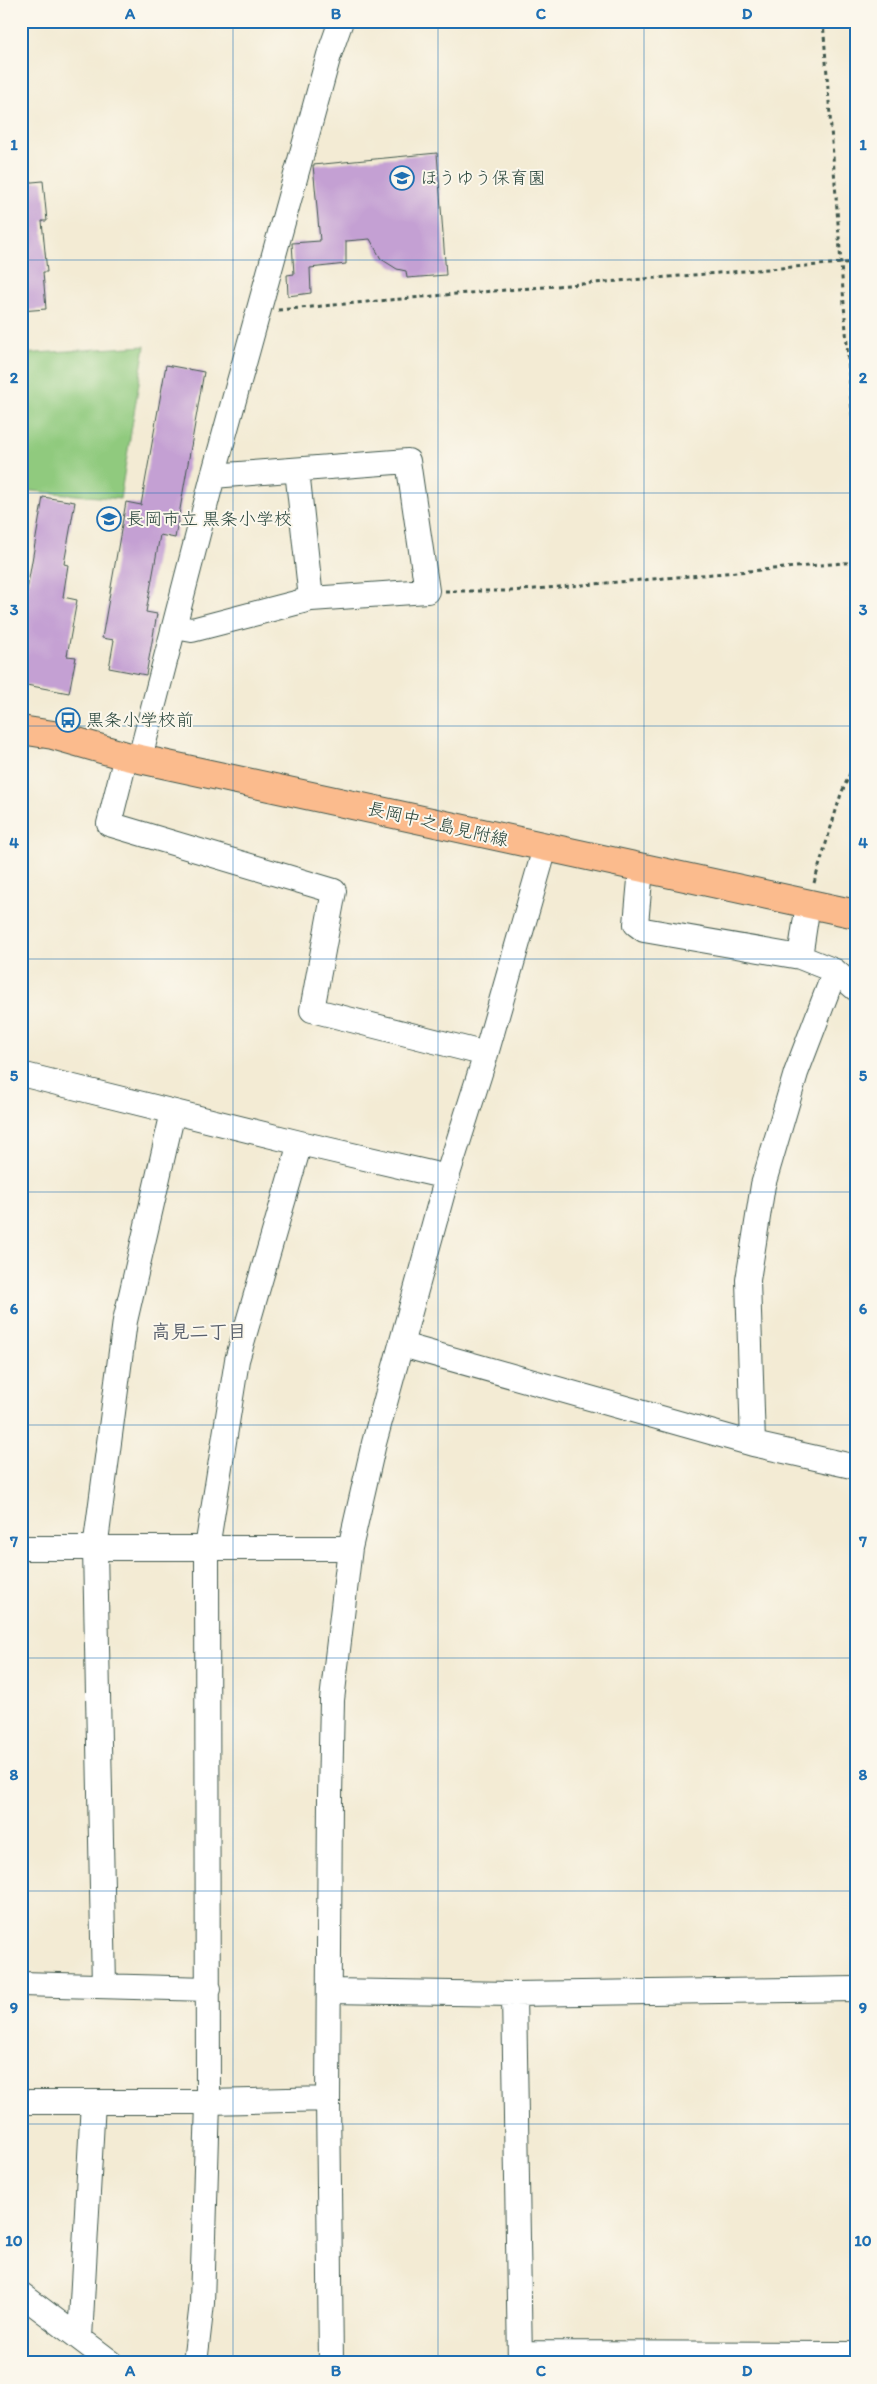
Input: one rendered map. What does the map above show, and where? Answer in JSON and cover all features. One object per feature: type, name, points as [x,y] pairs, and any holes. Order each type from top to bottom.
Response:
[{"type":"main road","name":"長岡中之島見附線","points":[[21,730],[53,735],[133,757],[545,848],[856,914]]},
{"type":"street","points":[[340,21],[213,476],[175,627],[109,824],[334,891],[312,1010],[486,1054]]},
{"type":"street","points":[[175,627],[192,630],[311,598],[427,590],[408,461],[213,476]]},
{"type":"street","points":[[297,470],[311,598]]},
{"type":"street","points":[[332,2363],[328,2099],[332,1700],[350,1548],[374,1443],[447,1177],[486,1054],[545,848]]},
{"type":"street","points":[[641,869],[636,924],[644,930],[800,957],[835,972],[856,989]]},
{"type":"street","points":[[800,957],[808,904]]},
{"type":"street","points":[[753,1444],[748,1280],[763,1185],[796,1073],[835,972]]},
{"type":"street","points":[[21,1074],[447,1177]]},
{"type":"street","points":[[104,1986],[96,1549],[125,1321],[173,1112]]},
{"type":"street","points":[[195,2363],[202,2303],[208,2102],[207,1548],[237,1360],[300,1143]]},
{"type":"street","points":[[402,1345],[753,1444],[856,1467]]},
{"type":"street","points":[[21,1548],[350,1548]]},
{"type":"street","points":[[21,1984],[208,1989]]},
{"type":"street","points":[[329,1991],[514,1994],[856,1989]]},
{"type":"street","points":[[514,1994],[520,2358],[856,2354]]},
{"type":"street","points":[[21,2102],[208,2102],[328,2099]]},
{"type":"street","points":[[80,2338],[93,2102]]},
{"type":"street","points":[[21,2294],[112,2363]]},
{"type":"path","points":[[822,21],[856,466]]},
{"type":"path","points":[[258,313],[456,294],[856,262]]},
{"type":"path","points":[[427,590],[511,591],[856,562]]},
{"type":"path","points":[[808,904],[841,794],[856,760]]},
{"type":"green space","points":[[145,346],[120,499],[21,490],[21,354]]},
{"type":"building","points":[[437,153],[446,275],[407,278],[406,271],[397,269],[381,259],[370,239],[346,241],[346,264],[310,268],[311,293],[288,296],[287,275],[294,274],[292,243],[320,241],[313,165]]},
{"type":"building","points":[[43,181],[47,221],[42,221],[47,272],[43,272],[46,309],[21,311],[21,183]]},
{"type":"building","points":[[166,365],[204,372],[175,538],[160,535],[146,612],[157,614],[146,675],[109,668],[114,640],[102,638],[126,502],[141,505]]},
{"type":"building","points":[[43,497],[75,502],[64,564],[68,565],[63,597],[77,600],[67,656],[76,657],[69,693],[21,684],[21,625]]},
{"type":"place","name":"ほうゆう保育園","points":[[402,178]]},
{"type":"place","name":"長岡市立 黒条小学校","points":[[109,519]]},
{"type":"place","name":"黒条小学校前","points":[[68,720]]},
{"type":"district","name":"高見二丁目","points":[[199,1331]]}]
